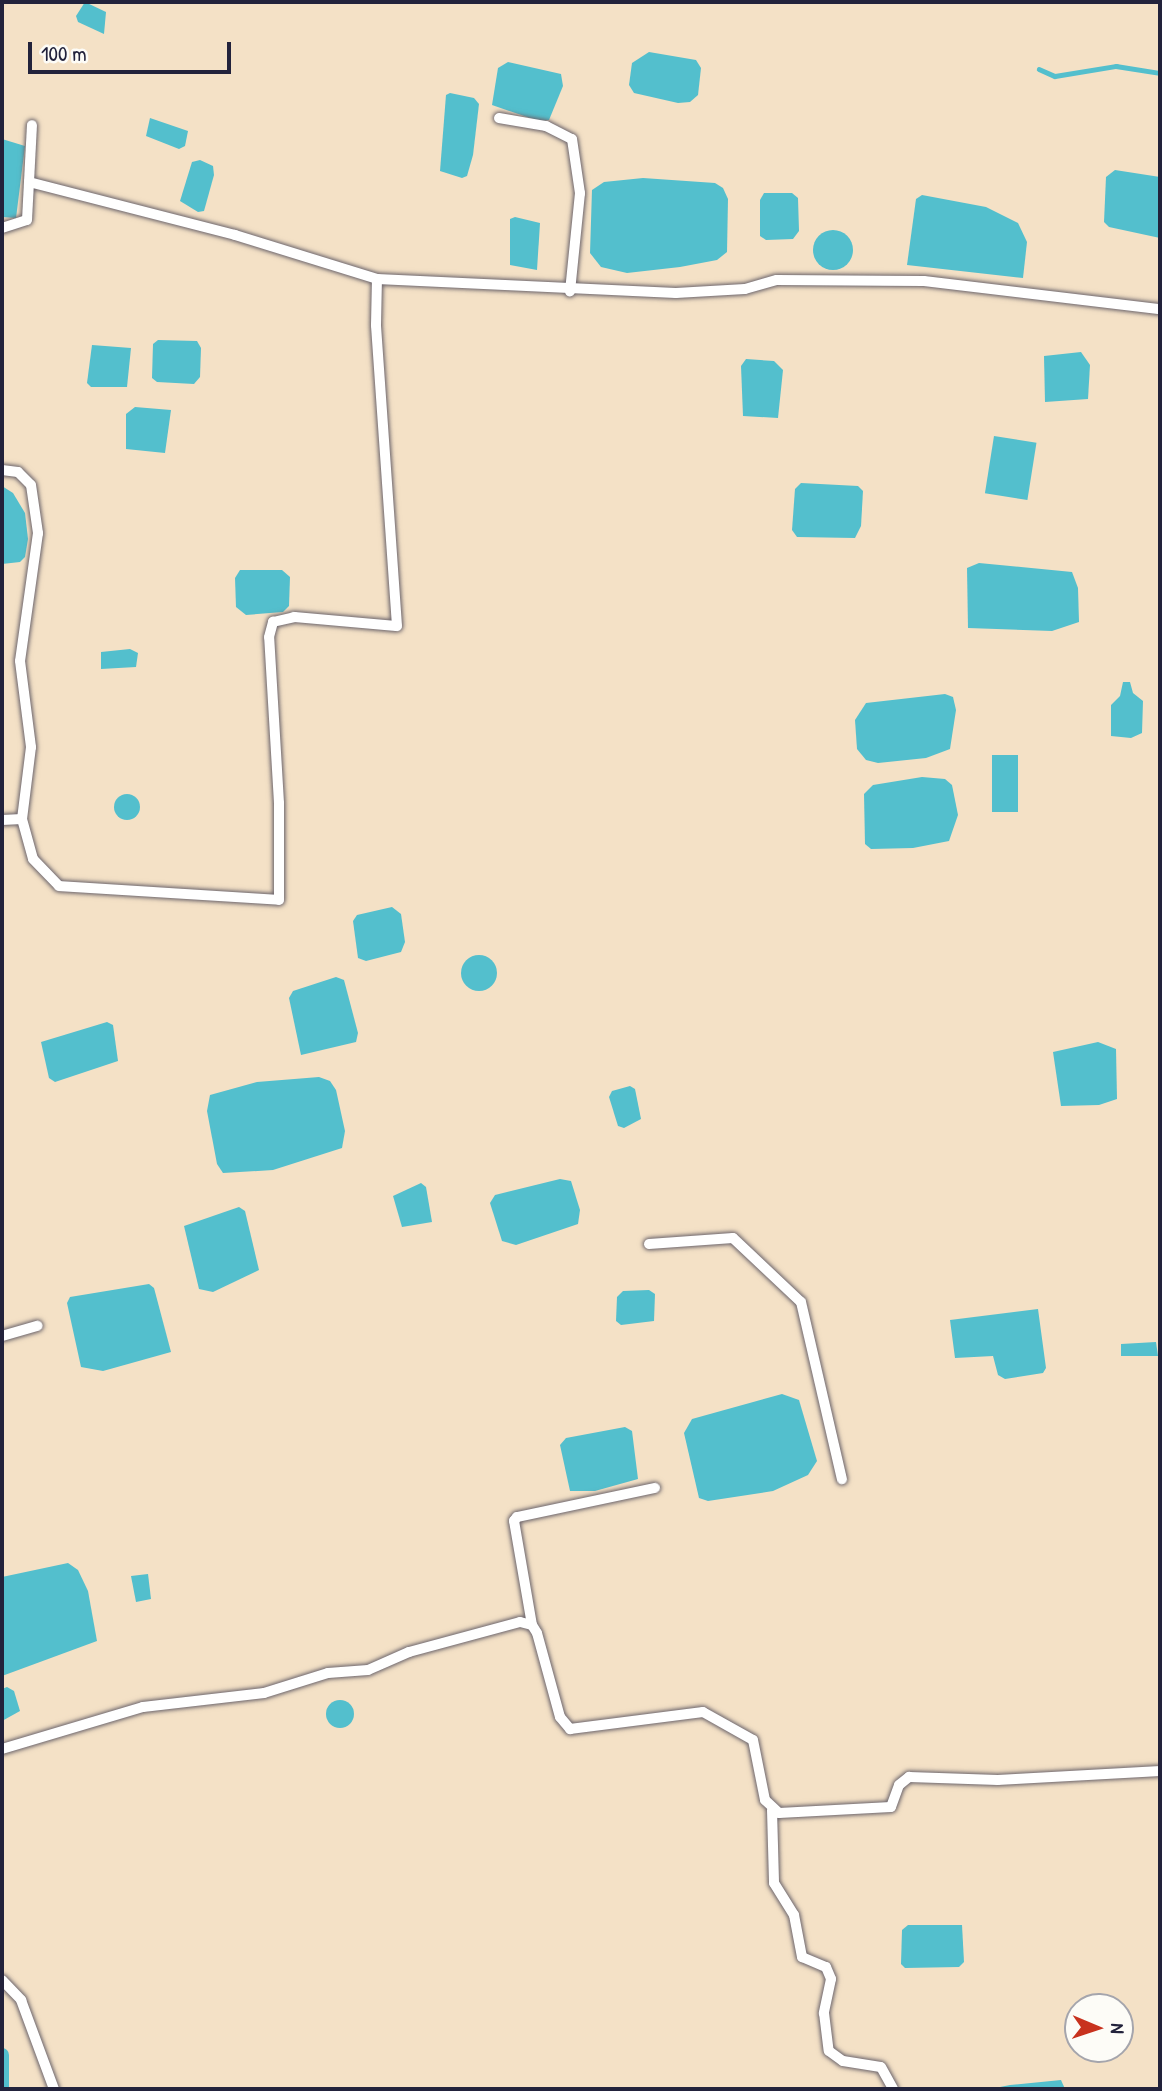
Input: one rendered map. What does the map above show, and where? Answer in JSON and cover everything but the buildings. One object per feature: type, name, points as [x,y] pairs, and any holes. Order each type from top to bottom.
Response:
[{"type":"street","points":[[499,118],[547,126],[572,139],[580,192],[570,291]]},
{"type":"street","points":[[2,228],[27,220],[32,125]]},
{"type":"street","points":[[29,181],[235,235],[377,279],[570,291],[704,292],[745,289],[777,281],[924,281],[1160,309]]},
{"type":"street","points":[[2,470],[18,472],[31,485],[38,533],[20,661],[32,747],[22,819],[33,859],[59,886],[279,900],[279,803],[269,637],[273,622],[295,617],[397,626],[376,325],[377,279]]},
{"type":"street","points":[[2,820],[22,819]]},
{"type":"street","points":[[649,1244],[733,1238],[801,1302],[842,1479]]},
{"type":"street","points":[[2,1336],[38,1326]]},
{"type":"street","points":[[654,1489],[517,1517],[514,1521],[532,1625],[560,1717],[570,1729],[703,1712],[753,1740],[765,1800],[772,1810],[774,1883],[794,1915],[802,1957],[826,1968],[831,1979],[824,2013],[829,2051],[843,2061],[881,2067],[893,2089]]},
{"type":"street","points":[[2,1749],[143,1707],[264,1693],[328,1673],[368,1670],[409,1651],[510,1625],[532,1625]]},
{"type":"street","points":[[772,1810],[794,1813],[891,1807],[899,1786],[909,1777],[998,1780],[1160,1771]]},
{"type":"street","points":[[2,1980],[21,2000],[54,2089]]},
{"type":"water","points":[[85,2],[106,12],[104,34],[78,22],[76,16]]},
{"type":"water","points":[[649,52],[696,60],[701,68],[698,95],[690,102],[678,103],[634,93],[629,85],[632,63]]},
{"type":"water","points":[[508,62],[561,74],[563,86],[549,120],[539,121],[492,105],[498,68]]},
{"type":"water","points":[[450,93],[474,98],[479,104],[473,155],[467,176],[462,178],[440,171],[446,95]]},
{"type":"water","points":[[150,118],[188,131],[185,146],[179,149],[146,136]]},
{"type":"water","points":[[2,139],[25,146],[16,218],[2,217]]},
{"type":"water","points":[[200,160],[213,166],[214,175],[204,211],[198,212],[180,201],[192,162]]},
{"type":"water","points":[[1115,170],[1160,177],[1160,238],[1109,227],[1104,222],[1106,177]]},
{"type":"water","points":[[643,178],[715,183],[723,188],[728,199],[727,252],[717,260],[680,267],[627,273],[601,267],[590,253],[592,190],[604,182]]},
{"type":"water","points":[[764,193],[792,193],[798,198],[799,231],[793,239],[766,240],[760,236],[760,200]]},
{"type":"water","points":[[922,195],[986,207],[1018,223],[1027,242],[1023,278],[907,265],[916,199]]},
{"type":"water","points":[[515,217],[540,223],[537,270],[510,265],[510,219]]},
{"type":"water","points":[[833,230],[847,236],[853,250],[847,264],[833,270],[819,264],[813,250],[819,236]]},
{"type":"water","points":[[158,340],[197,341],[201,348],[200,377],[194,384],[157,382],[152,378],[153,344]]},
{"type":"water","points":[[92,345],[131,348],[127,387],[91,387],[87,383]]},
{"type":"water","points":[[1081,352],[1090,365],[1088,399],[1045,402],[1044,356]]},
{"type":"water","points":[[746,359],[774,361],[783,370],[778,418],[743,416],[741,366]]},
{"type":"water","points":[[135,407],[171,410],[165,453],[126,449],[126,414]]},
{"type":"water","points":[[994,436],[1036,443],[1027,500],[985,493]]},
{"type":"water","points":[[801,483],[858,486],[863,491],[861,526],[855,538],[797,537],[792,530],[795,489]]},
{"type":"water","points":[[2,486],[13,493],[25,513],[28,539],[25,557],[20,562],[2,564]]},
{"type":"water","points":[[979,563],[1072,572],[1078,588],[1079,622],[1052,631],[968,628],[967,568]]},
{"type":"water","points":[[240,570],[282,570],[290,577],[289,606],[283,612],[246,615],[236,607],[235,578]]},
{"type":"water","points":[[130,649],[138,653],[136,667],[101,669],[101,652]]},
{"type":"water","points":[[1123,682],[1130,682],[1133,693],[1143,701],[1142,733],[1131,738],[1111,736],[1111,705],[1120,696]]},
{"type":"water","points":[[945,694],[953,697],[956,710],[950,749],[926,758],[878,763],[866,760],[857,749],[855,720],[866,703]]},
{"type":"water","points":[[992,755],[1018,755],[1018,812],[992,812]]},
{"type":"water","points":[[922,777],[945,779],[952,785],[958,815],[949,841],[913,848],[871,849],[865,844],[864,794],[873,785]]},
{"type":"water","points":[[127,794],[136,798],[140,807],[136,816],[127,820],[118,816],[114,807],[118,798]]},
{"type":"water","points":[[392,907],[401,914],[405,942],[401,952],[366,961],[358,958],[353,921],[357,915]]},
{"type":"water","points":[[479,955],[491,961],[497,973],[491,985],[479,991],[467,985],[461,973],[467,961]]},
{"type":"water","points":[[336,977],[344,980],[358,1033],[356,1042],[301,1055],[289,998],[293,991]]},
{"type":"water","points":[[107,1022],[113,1025],[118,1061],[55,1082],[49,1078],[41,1042]]},
{"type":"water","points":[[1098,1042],[1116,1049],[1117,1099],[1099,1105],[1061,1106],[1053,1052]]},
{"type":"water","points":[[319,1077],[330,1081],[336,1090],[345,1131],[342,1148],[273,1170],[223,1173],[217,1164],[207,1111],[210,1095],[257,1082]]},
{"type":"water","points":[[630,1086],[635,1089],[641,1119],[624,1128],[618,1126],[609,1097],[612,1091]]},
{"type":"water","points":[[560,1179],[571,1181],[580,1210],[578,1224],[516,1245],[502,1241],[490,1203],[495,1195]]},
{"type":"water","points":[[421,1183],[426,1187],[432,1222],[402,1227],[393,1196]]},
{"type":"water","points":[[239,1207],[245,1211],[259,1270],[213,1292],[199,1289],[184,1226]]},
{"type":"water","points":[[149,1284],[154,1288],[171,1352],[103,1371],[81,1367],[67,1303],[70,1297]]},
{"type":"water","points":[[649,1290],[655,1294],[654,1321],[621,1325],[616,1321],[617,1297],[623,1291]]},
{"type":"water","points":[[1038,1309],[1046,1368],[1043,1373],[1005,1379],[998,1375],[993,1356],[955,1358],[950,1320]]},
{"type":"water","points":[[1156,1342],[1158,1356],[1121,1356],[1121,1344]]},
{"type":"water","points":[[782,1394],[799,1400],[817,1461],[808,1475],[773,1491],[708,1501],[699,1498],[684,1433],[692,1419]]},
{"type":"water","points":[[625,1427],[632,1431],[638,1479],[595,1491],[570,1491],[560,1445],[566,1438]]},
{"type":"water","points":[[68,1563],[78,1570],[88,1591],[97,1641],[2,1676],[2,1577]]},
{"type":"water","points":[[148,1574],[151,1599],[136,1602],[131,1576]]},
{"type":"water","points":[[7,1687],[14,1691],[20,1711],[2,1721],[2,1689]]},
{"type":"water","points":[[340,1700],[350,1704],[354,1714],[350,1724],[340,1728],[330,1724],[326,1714],[330,1704]]},
{"type":"water","points":[[908,1925],[962,1925],[964,1962],[959,1967],[905,1968],[901,1964],[902,1930]]},
{"type":"water","points":[[1061,2080],[1065,2089],[990,2089],[1010,2085]]},
{"type":"waterway","points":[[1039,69],[1055,76],[1116,66],[1160,73]]},
{"type":"waterway","points":[[2,2055],[2,2089]]}]
